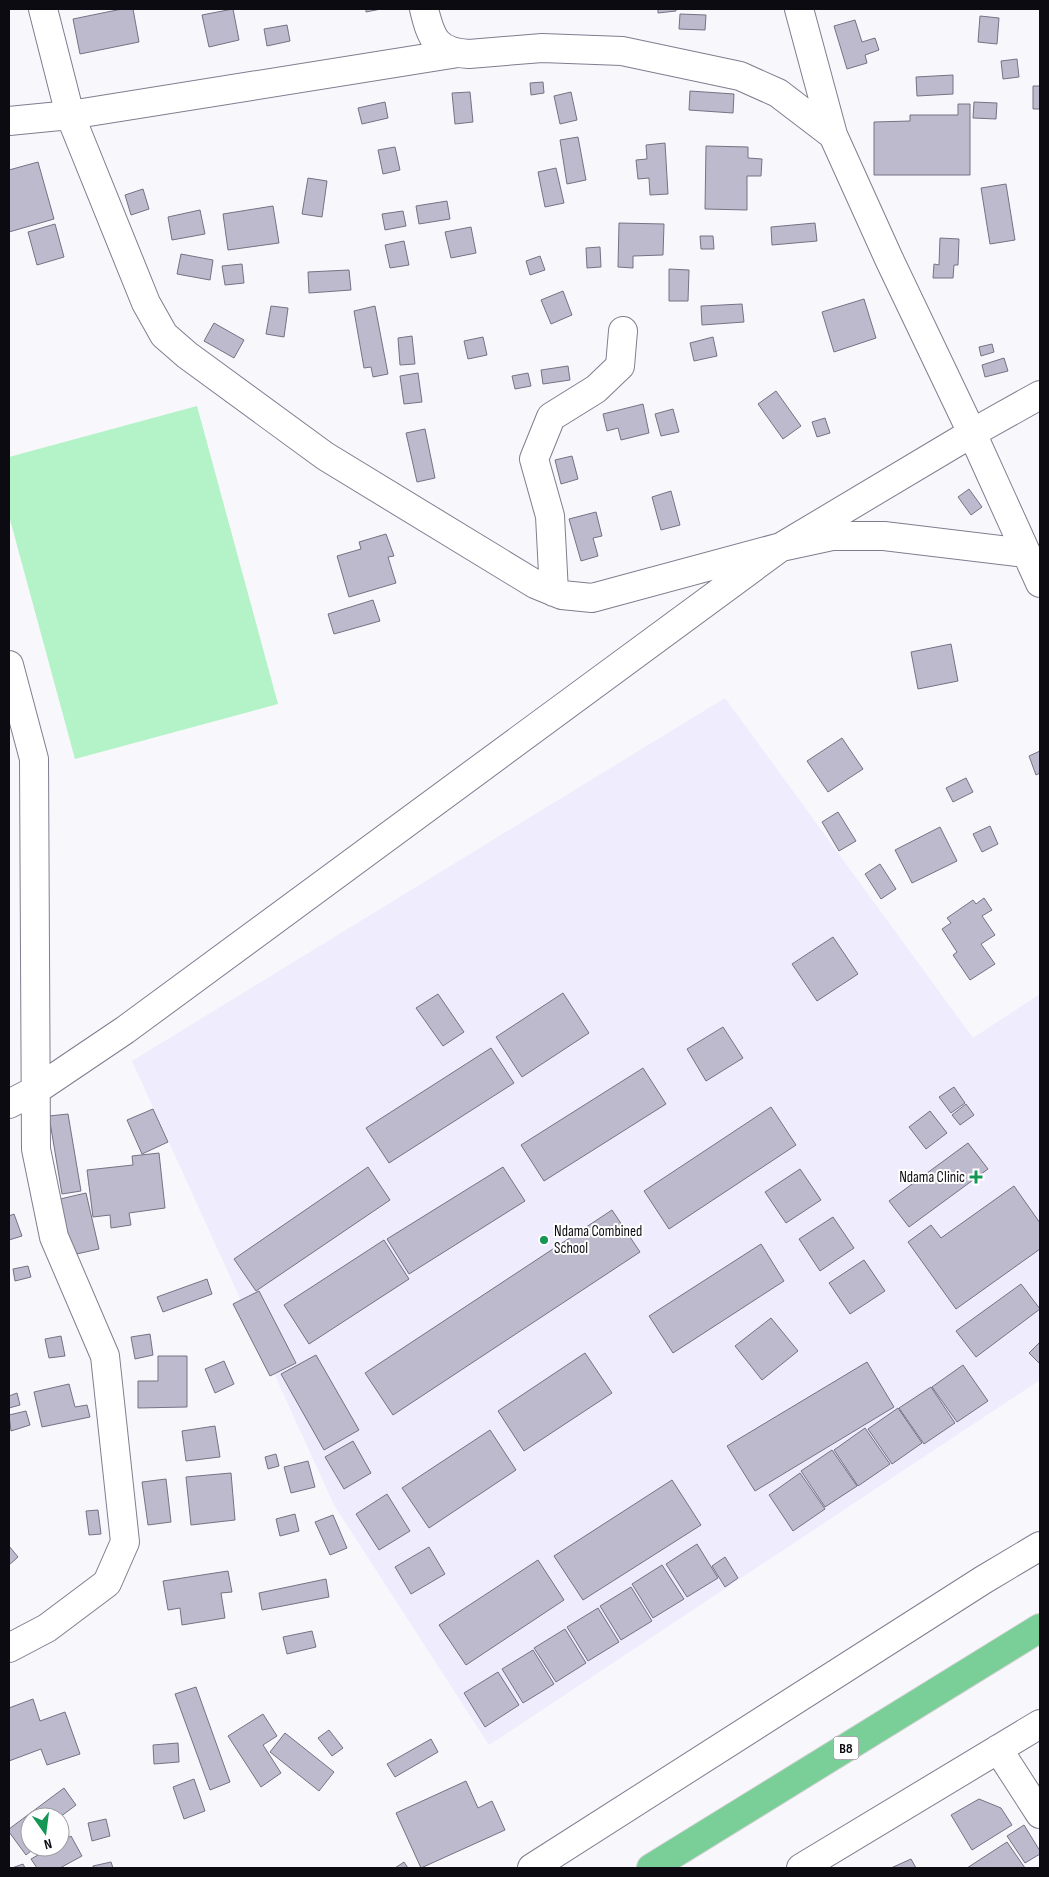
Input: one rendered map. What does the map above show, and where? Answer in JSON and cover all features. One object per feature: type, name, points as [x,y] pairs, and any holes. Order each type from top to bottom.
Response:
[{"type":"highway","name":"B8","points":[[651,1868],[1040,1628]]},
{"type":"street","points":[[43,9],[70,115],[146,303],[164,334],[187,355],[325,456],[535,584],[562,595],[592,598],[781,547],[832,536],[884,536],[1026,553]]},
{"type":"street","points":[[424,9],[430,32],[438,43],[446,49],[458,53],[469,54],[542,48],[622,51],[740,76],[778,93],[833,135]]},
{"type":"street","points":[[799,9],[833,135],[1040,583]]},
{"type":"street","points":[[9,121],[70,115],[458,53]]},
{"type":"street","points":[[554,592],[550,516],[534,459],[552,417],[596,389],[620,366],[623,331]]},
{"type":"street","points":[[9,1104],[36,1090],[125,1030],[781,547],[972,433],[1040,395]]},
{"type":"street","points":[[9,665],[34,759],[36,1149],[54,1237],[105,1356],[125,1542],[107,1583],[48,1628],[9,1648]]},
{"type":"street","points":[[9,1108],[36,1149]]},
{"type":"street","points":[[532,1868],[982,1580],[1040,1546]]},
{"type":"street","points":[[801,1868],[1040,1724]]},
{"type":"street","points":[[998,1749],[1040,1814]]},
{"type":"shaded area","name":"Ndama Combined School","points":[[725,698],[973,1038],[1040,994],[1040,1380],[489,1745],[334,1505],[132,1061]]},
{"type":"green space","points":[[197,406],[278,704],[75,759],[9,516],[9,457]]},
{"type":"building","points":[[122,9],[133,9],[139,42],[80,54],[73,19]]},
{"type":"building","points":[[233,9],[239,40],[209,47],[202,15]]},
{"type":"building","points":[[366,9],[381,9],[366,12]]},
{"type":"building","points":[[658,9],[676,9],[676,11],[658,13]]},
{"type":"building","points":[[680,14],[706,15],[705,30],[679,29]]},
{"type":"building","points":[[980,16],[999,18],[997,44],[978,42]]},
{"type":"building","points":[[855,20],[862,42],[875,38],[879,50],[865,55],[867,63],[847,69],[834,26]]},
{"type":"building","points":[[287,25],[290,41],[267,46],[264,29]]},
{"type":"building","points":[[1017,59],[1019,77],[1003,79],[1001,61]]},
{"type":"building","points":[[953,75],[953,94],[917,96],[916,77]]},
{"type":"building","points":[[543,82],[544,93],[531,95],[530,83]]},
{"type":"building","points":[[1033,86],[1040,86],[1040,109],[1033,109]]},
{"type":"building","points":[[690,91],[734,94],[733,113],[689,110]]},
{"type":"building","points":[[470,92],[473,122],[455,124],[452,93]]},
{"type":"building","points":[[571,92],[577,120],[560,124],[554,96]]},
{"type":"building","points":[[385,102],[388,118],[362,124],[358,108]]},
{"type":"building","points":[[974,102],[997,103],[996,119],[973,118]]},
{"type":"building","points":[[958,104],[970,104],[970,175],[874,175],[874,122],[910,121],[910,115],[958,115]]},
{"type":"building","points":[[578,137],[586,180],[567,184],[560,140]]},
{"type":"building","points":[[665,143],[668,194],[650,195],[649,178],[638,179],[636,160],[647,159],[646,145]]},
{"type":"building","points":[[706,146],[748,147],[748,158],[762,159],[761,176],[747,176],[747,210],[705,209]]},
{"type":"building","points":[[395,147],[400,170],[383,174],[378,150]]},
{"type":"building","points":[[38,162],[54,219],[9,232],[9,170]]},
{"type":"building","points":[[556,168],[564,203],[545,207],[538,172]]},
{"type":"building","points":[[308,178],[327,181],[322,217],[302,214]]},
{"type":"building","points":[[1006,184],[1015,240],[990,244],[981,188]]},
{"type":"building","points":[[143,189],[149,209],[131,215],[125,195]]},
{"type":"building","points":[[447,201],[450,219],[419,224],[416,206]]},
{"type":"building","points":[[273,206],[279,243],[228,250],[223,214]]},
{"type":"building","points":[[200,210],[205,234],[172,240],[168,217]]},
{"type":"building","points":[[403,211],[406,226],[385,230],[382,214]]},
{"type":"building","points":[[619,223],[664,224],[663,255],[633,256],[633,268],[618,267]]},
{"type":"building","points":[[815,223],[817,241],[772,245],[771,227]]},
{"type":"building","points":[[55,224],[64,257],[37,265],[28,232]]},
{"type":"building","points":[[471,227],[476,253],[451,258],[445,232]]},
{"type":"building","points":[[700,236],[713,236],[714,249],[701,249]]},
{"type":"building","points":[[940,238],[959,239],[958,265],[954,265],[953,278],[933,278],[934,264],[939,265]]},
{"type":"building","points":[[404,241],[409,265],[390,268],[385,245]]},
{"type":"building","points":[[600,247],[601,267],[587,268],[586,248]]},
{"type":"building","points":[[181,254],[213,260],[210,280],[177,274]]},
{"type":"building","points":[[540,256],[545,270],[530,275],[526,261]]},
{"type":"building","points":[[242,264],[244,283],[225,285],[222,266]]},
{"type":"building","points":[[669,269],[689,270],[688,301],[669,301]]},
{"type":"building","points":[[349,270],[351,290],[309,293],[308,272]]},
{"type":"building","points":[[563,291],[572,315],[551,324],[541,300]]},
{"type":"building","points":[[864,299],[876,338],[834,352],[822,312]]},
{"type":"building","points":[[742,304],[744,322],[702,325],[701,306]]},
{"type":"building","points":[[271,306],[288,308],[284,337],[266,334]]},
{"type":"building","points":[[375,306],[388,374],[373,377],[371,367],[364,368],[354,311]]},
{"type":"building","points":[[214,323],[244,340],[234,358],[204,341]]},
{"type":"building","points":[[412,336],[415,364],[400,365],[398,338]]},
{"type":"building","points":[[483,337],[487,355],[468,359],[464,341]]},
{"type":"building","points":[[713,337],[717,356],[694,361],[690,343]]},
{"type":"building","points":[[992,344],[994,352],[981,356],[979,347]]},
{"type":"building","points":[[1004,358],[1008,371],[985,377],[982,365]]},
{"type":"building","points":[[568,366],[570,380],[543,384],[541,370]]},
{"type":"building","points":[[418,373],[422,402],[404,404],[400,376]]},
{"type":"building","points":[[528,373],[531,386],[515,389],[512,376]]},
{"type":"building","points":[[776,391],[801,426],[783,439],[758,404]]},
{"type":"building","points":[[643,404],[649,433],[621,440],[618,428],[607,431],[603,414]]},
{"type":"building","points":[[673,409],[679,432],[661,436],[655,414]]},
{"type":"building","points":[[825,418],[830,433],[817,437],[812,422]]},
{"type":"building","points":[[425,429],[435,478],[417,482],[406,433]]},
{"type":"building","points":[[572,456],[578,479],[561,484],[555,460]]},
{"type":"building","points":[[969,489],[982,507],[971,515],[958,497]]},
{"type":"building","points":[[671,491],[680,525],[661,530],[652,497]]},
{"type":"building","points":[[596,512],[602,536],[593,538],[598,556],[581,561],[569,519]]},
{"type":"building","points":[[386,534],[394,556],[388,557],[396,583],[349,597],[337,556],[361,549],[359,542]]},
{"type":"building","points":[[373,600],[380,621],[334,634],[328,614]]},
{"type":"building","points":[[951,644],[958,681],[918,689],[911,652]]},
{"type":"building","points":[[842,738],[863,769],[828,792],[807,761]]},
{"type":"building","points":[[1040,751],[1040,773],[1036,775],[1029,756]]},
{"type":"building","points":[[966,778],[973,792],[953,802],[946,788]]},
{"type":"building","points":[[838,812],[856,841],[839,851],[822,822]]},
{"type":"building","points":[[990,826],[998,844],[982,852],[973,834]]},
{"type":"building","points":[[940,827],[957,861],[912,883],[895,850]]},
{"type":"building","points":[[880,864],[896,889],[881,899],[865,874]]},
{"type":"building","points":[[984,898],[992,910],[982,916],[995,935],[981,944],[995,964],[970,980],[953,955],[957,952],[942,929],[951,923],[947,918],[973,900],[976,904]]},
{"type":"building","points":[[833,937],[858,974],[817,1001],[792,964]]},
{"type":"building","points":[[563,993],[589,1033],[522,1077],[496,1037]]},
{"type":"building","points":[[438,994],[464,1032],[443,1046],[416,1008]]},
{"type":"building","points":[[723,1027],[743,1058],[706,1081],[687,1049]]},
{"type":"building","points":[[491,1048],[514,1083],[389,1163],[366,1128]]},
{"type":"building","points":[[643,1068],[666,1104],[544,1181],[521,1145]]},
{"type":"building","points":[[954,1087],[965,1103],[951,1113],[939,1097]]},
{"type":"building","points":[[966,1104],[974,1115],[960,1125],[952,1115]]},
{"type":"building","points":[[771,1107],[796,1145],[669,1229],[644,1191]]},
{"type":"building","points":[[153,1109],[168,1142],[142,1154],[127,1120]]},
{"type":"building","points":[[930,1111],[947,1133],[926,1149],[909,1127]]},
{"type":"building","points":[[68,1114],[81,1191],[62,1194],[49,1116]]},
{"type":"building","points":[[968,1143],[988,1169],[909,1227],[889,1201]]},
{"type":"building","points":[[159,1153],[165,1208],[129,1213],[131,1225],[111,1228],[110,1215],[93,1217],[87,1170],[133,1165],[132,1156]]},
{"type":"building","points":[[368,1167],[390,1200],[256,1291],[234,1259]]},
{"type":"building","points":[[503,1167],[525,1201],[409,1274],[387,1239]]},
{"type":"building","points":[[800,1169],[821,1200],[786,1223],[765,1192]]},
{"type":"building","points":[[1014,1186],[1040,1223],[1040,1249],[956,1309],[908,1242],[931,1225],[941,1238]]},
{"type":"building","points":[[86,1193],[99,1249],[72,1255],[60,1199]]},
{"type":"building","points":[[612,1210],[640,1252],[393,1415],[365,1373]]},
{"type":"building","points":[[14,1214],[22,1236],[9,1240],[9,1216]]},
{"type":"building","points":[[833,1217],[854,1248],[820,1271],[799,1239]]},
{"type":"building","points":[[384,1240],[409,1279],[309,1344],[284,1305]]},
{"type":"building","points":[[761,1244],[784,1281],[673,1353],[649,1316]]},
{"type":"building","points":[[864,1260],[885,1291],[850,1314],[829,1283]]},
{"type":"building","points":[[28,1266],[31,1277],[15,1281],[13,1269]]},
{"type":"building","points":[[207,1279],[212,1294],[163,1312],[157,1297]]},
{"type":"building","points":[[1021,1284],[1040,1309],[976,1357],[956,1331]]},
{"type":"building","points":[[259,1291],[296,1363],[270,1376],[233,1304]]},
{"type":"building","points":[[771,1318],[798,1351],[762,1380],[735,1346]]},
{"type":"building","points":[[150,1334],[153,1355],[135,1359],[131,1337]]},
{"type":"building","points":[[61,1336],[65,1356],[49,1358],[45,1339]]},
{"type":"building","points":[[1040,1342],[1040,1364],[1029,1353]]},
{"type":"building","points":[[585,1353],[612,1393],[524,1451],[498,1411]]},
{"type":"building","points":[[316,1355],[359,1430],[324,1450],[281,1374]]},
{"type":"building","points":[[158,1356],[187,1356],[187,1407],[138,1408],[138,1381],[158,1381]]},
{"type":"building","points":[[224,1361],[234,1384],[215,1393],[205,1369]]},
{"type":"building","points":[[867,1362],[894,1407],[755,1491],[727,1446]]},
{"type":"building","points":[[963,1365],[988,1401],[957,1422],[932,1387]]},
{"type":"building","points":[[69,1384],[75,1407],[87,1405],[90,1417],[42,1427],[34,1392]]},
{"type":"building","points":[[931,1387],[955,1423],[924,1444],[899,1408]]},
{"type":"building","points":[[17,1393],[20,1405],[9,1408],[9,1396]]},
{"type":"building","points":[[898,1408],[922,1443],[892,1464],[868,1429]]},
{"type":"building","points":[[26,1411],[30,1425],[11,1431],[9,1415]]},
{"type":"building","points":[[215,1426],[220,1457],[186,1461],[182,1431]]},
{"type":"building","points":[[865,1428],[890,1464],[858,1486],[834,1450]]},
{"type":"building","points":[[490,1430],[516,1470],[429,1528],[402,1488]]},
{"type":"building","points":[[353,1441],[371,1473],[344,1489],[325,1457]]},
{"type":"building","points":[[832,1450],[857,1486],[825,1507],[801,1471]]},
{"type":"building","points":[[276,1454],[279,1466],[268,1469],[265,1457]]},
{"type":"building","points":[[308,1461],[315,1487],[291,1493],[284,1467]]},
{"type":"building","points":[[231,1473],[235,1520],[191,1525],[186,1477]]},
{"type":"building","points":[[800,1473],[825,1509],[793,1531],[769,1495]]},
{"type":"building","points":[[166,1479],[171,1522],[148,1525],[142,1482]]},
{"type":"building","points":[[672,1480],[701,1525],[583,1600],[554,1556]]},
{"type":"building","points":[[387,1494],[410,1531],[379,1550],[356,1514]]},
{"type":"building","points":[[98,1510],[101,1534],[89,1535],[86,1511]]},
{"type":"building","points":[[295,1514],[299,1531],[280,1536],[276,1519]]},
{"type":"building","points":[[333,1515],[347,1548],[330,1555],[315,1522]]},
{"type":"building","points":[[697,1544],[718,1578],[687,1597],[666,1564]]},
{"type":"building","points":[[9,1546],[18,1557],[9,1565]]},
{"type":"building","points":[[429,1547],[445,1574],[411,1594],[395,1567]]},
{"type":"building","points":[[725,1557],[738,1578],[725,1587],[712,1566]]},
{"type":"building","points":[[538,1560],[564,1600],[466,1665],[439,1625]]},
{"type":"building","points":[[662,1565],[684,1599],[653,1618],[632,1584]]},
{"type":"building","points":[[228,1571],[232,1592],[221,1593],[225,1618],[182,1625],[180,1608],[168,1610],[163,1581]]},
{"type":"building","points":[[326,1579],[329,1597],[262,1610],[259,1593]]},
{"type":"building","points":[[631,1587],[652,1621],[621,1640],[600,1606]]},
{"type":"building","points":[[598,1608],[619,1642],[588,1661],[567,1627]]},
{"type":"building","points":[[565,1629],[586,1663],[556,1682],[534,1648]]},
{"type":"building","points":[[312,1631],[316,1647],[287,1654],[283,1637]]},
{"type":"building","points":[[533,1650],[554,1684],[523,1703],[502,1669]]},
{"type":"building","points":[[498,1672],[519,1705],[485,1727],[464,1693]]},
{"type":"building","points":[[196,1687],[230,1782],[210,1790],[175,1694]]},
{"type":"building","points":[[33,1699],[40,1721],[65,1712],[80,1754],[47,1765],[41,1749],[9,1761],[9,1708]]},
{"type":"building","points":[[263,1714],[277,1736],[263,1745],[281,1773],[261,1787],[228,1736]]},
{"type":"building","points":[[329,1730],[343,1748],[332,1756],[318,1738]]},
{"type":"building","points":[[285,1733],[334,1772],[319,1791],[270,1752]]},
{"type":"building","points":[[431,1739],[438,1752],[395,1777],[387,1764]]},
{"type":"building","points":[[178,1743],[179,1762],[154,1764],[153,1745]]},
{"type":"building","points":[[194,1779],[205,1811],[184,1819],[173,1787]]},
{"type":"building","points":[[466,1781],[478,1808],[492,1801],[505,1830],[421,1868],[396,1813]]},
{"type":"building","points":[[64,1788],[76,1805],[70,1810],[70,1807],[39,1807]]},
{"type":"building","points":[[979,1799],[1001,1808],[1012,1825],[972,1850],[951,1815]]},
{"type":"building","points":[[106,1819],[110,1836],[92,1841],[88,1823]]},
{"type":"building","points":[[20,1821],[20,1847],[9,1832],[9,1829]]},
{"type":"building","points":[[1024,1825],[1040,1851],[1040,1854],[1025,1863],[1007,1836]]},
{"type":"building","points":[[70,1837],[82,1856],[60,1868],[37,1868],[31,1859],[34,1857],[70,1857]]},
{"type":"building","points":[[1007,1842],[1025,1868],[967,1868]]},
{"type":"building","points":[[911,1859],[916,1868],[891,1868]]},
{"type":"building","points":[[111,1862],[113,1868],[93,1868],[93,1866]]},
{"type":"building","points":[[404,1862],[408,1868],[395,1868]]},
{"type":"building","points":[[23,1864],[25,1868],[12,1868]]},
{"type":"place","name":"Ndama Clinic","points":[[976,1177]]},
{"type":"place","name":"Ndama Combined School","points":[[544,1240]]}]
